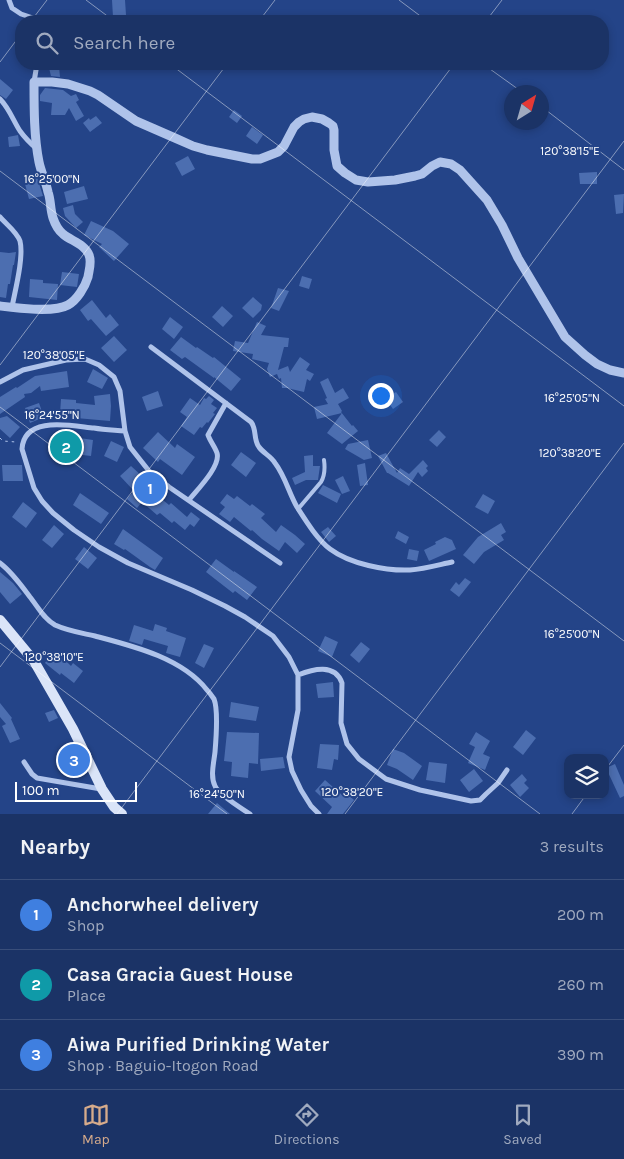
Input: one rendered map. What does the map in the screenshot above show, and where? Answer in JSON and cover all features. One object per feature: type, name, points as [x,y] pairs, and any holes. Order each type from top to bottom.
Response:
[{"type":"main road","points":[[0,620],[34,661],[73,729],[102,789],[114,807],[122,814]]},
{"type":"street","points":[[9,0],[12,8],[24,15]]},
{"type":"street","points":[[0,306],[49,309],[67,306],[79,294],[86,283],[91,262],[90,255],[86,249],[64,235],[55,223],[52,214],[37,149],[34,97],[36,70]]},
{"type":"street","points":[[34,82],[68,84],[83,89],[98,95],[136,121],[192,146],[238,157],[260,159],[278,152],[284,146],[298,122],[304,118],[312,117],[322,119],[333,126],[337,166],[356,180],[368,182],[415,176],[422,174],[440,162],[451,164],[460,170],[487,200],[518,258],[566,337],[597,364],[610,370],[624,373]]},
{"type":"street","points":[[0,99],[25,138],[37,149]]},
{"type":"street","points":[[0,217],[16,235],[20,244],[21,255],[12,307]]},
{"type":"street","points":[[152,347],[246,417],[253,425],[259,447],[273,460],[298,509],[324,544],[352,560],[374,567],[394,570],[412,570],[452,562]]},
{"type":"street","points":[[0,382],[23,370],[50,363],[85,359],[99,365],[114,377],[120,391],[125,431],[130,447],[149,471],[280,563]]},
{"type":"street","points":[[189,500],[216,464],[218,456],[208,435],[226,403]]},
{"type":"street","points":[[125,431],[63,424],[47,425],[35,429],[24,437],[22,443],[22,449],[34,488],[53,513],[74,530],[106,551],[128,563],[192,590],[245,617],[273,636],[289,657],[298,675],[298,710],[289,757],[292,771],[311,806],[320,814]]},
{"type":"street","points":[[0,563],[13,575],[42,614],[52,624],[148,652],[177,664],[199,680],[214,699],[216,743],[212,772],[215,786],[227,798],[250,814]]},
{"type":"street","points":[[298,675],[311,670],[324,669],[337,674],[342,683],[341,723],[347,744],[359,760],[386,779],[420,790],[471,801],[480,800],[498,783],[506,770]]},
{"type":"street","points":[[24,762],[37,778],[102,789]]},
{"type":"lane","points":[[298,509],[322,482],[324,460]]},
{"type":"path","points":[[0,438],[3,441],[22,443]]},
{"type":"building","points":[[112,0],[125,0],[126,15],[113,15]]},
{"type":"building","points":[[50,70],[59,70],[60,77],[51,76]]},
{"type":"building","points":[[0,79],[13,90],[6,99],[0,95]]},
{"type":"building","points":[[45,88],[63,90],[71,96],[76,94],[79,100],[76,102],[84,116],[76,121],[69,108],[65,115],[51,115],[52,103],[40,101],[40,95]]},
{"type":"building","points":[[234,110],[242,116],[237,123],[229,117]]},
{"type":"building","points":[[96,116],[102,123],[90,132],[83,123],[89,118],[90,120]]},
{"type":"building","points":[[252,127],[263,135],[257,144],[246,136]]},
{"type":"building","points":[[18,135],[20,146],[9,147],[8,137]]},
{"type":"building","points":[[188,156],[195,169],[182,176],[175,163]]},
{"type":"building","points":[[597,172],[597,184],[580,184],[579,173]]},
{"type":"building","points":[[37,177],[43,196],[29,199],[24,180]]},
{"type":"building","points":[[84,186],[88,199],[67,204],[64,192]]},
{"type":"building","points":[[624,194],[623,213],[616,214],[614,195]]},
{"type":"building","points":[[73,205],[75,214],[83,222],[76,228],[65,216],[63,208]]},
{"type":"building","points":[[91,221],[113,231],[129,244],[114,261],[99,247],[102,244],[84,235]]},
{"type":"building","points":[[0,252],[16,252],[6,298],[0,297]]},
{"type":"building","points":[[62,272],[79,274],[77,287],[60,285]]},
{"type":"building","points":[[302,276],[312,279],[309,289],[299,286]]},
{"type":"building","points":[[30,279],[43,280],[43,283],[58,284],[57,300],[29,297]]},
{"type":"building","points":[[278,288],[289,291],[279,311],[271,308]]},
{"type":"building","points":[[253,297],[262,305],[261,310],[253,318],[242,308]]},
{"type":"building","points":[[92,300],[106,318],[110,314],[119,325],[106,336],[91,319],[88,321],[80,310]]},
{"type":"building","points":[[222,306],[233,316],[223,327],[212,317]]},
{"type":"building","points":[[170,317],[183,327],[174,339],[162,329]]},
{"type":"building","points":[[257,322],[266,326],[261,335],[289,338],[288,347],[284,347],[278,370],[288,366],[290,372],[300,357],[310,364],[306,370],[314,374],[310,381],[307,379],[304,392],[282,388],[281,378],[279,379],[277,374],[270,377],[267,369],[269,363],[252,359],[253,354],[233,351],[235,341],[248,343]]},
{"type":"building","points":[[114,336],[127,350],[114,362],[101,348]]},
{"type":"building","points":[[181,337],[196,348],[214,357],[241,379],[231,391],[185,357],[182,359],[170,350]]},
{"type":"building","points":[[93,369],[108,378],[102,389],[87,382]]},
{"type":"building","points":[[67,371],[69,387],[41,391],[40,386],[31,393],[24,394],[25,397],[0,414],[0,397],[35,376]]},
{"type":"building","points":[[328,378],[335,393],[343,388],[349,398],[338,404],[342,413],[317,419],[314,407],[328,404],[320,382]]},
{"type":"building","points":[[158,391],[163,406],[147,411],[142,397]]},
{"type":"building","points":[[396,392],[403,402],[393,409],[386,399]]},
{"type":"building","points":[[110,394],[110,421],[76,418],[76,415],[60,414],[61,399],[76,400],[76,403],[95,405],[94,396]]},
{"type":"building","points":[[209,396],[214,400],[211,404],[217,408],[213,413],[215,414],[194,435],[181,426],[187,417],[180,412],[190,398],[200,405],[204,398],[206,399]]},
{"type":"building","points":[[39,403],[44,417],[30,423],[25,408]]},
{"type":"building","points":[[342,413],[358,431],[342,444],[327,433]]},
{"type":"building","points":[[7,416],[20,427],[10,438],[0,429],[0,418]]},
{"type":"building","points":[[439,430],[446,437],[437,447],[429,440]]},
{"type":"building","points":[[158,432],[175,448],[177,444],[195,457],[182,475],[160,459],[158,462],[143,448]]},
{"type":"building","points":[[58,437],[93,440],[91,456],[74,454],[74,456],[58,456]]},
{"type":"building","points":[[368,440],[372,458],[364,460],[345,449],[348,444]]},
{"type":"building","points":[[111,441],[124,447],[117,462],[104,456]]},
{"type":"building","points":[[241,452],[256,463],[246,477],[231,465]]},
{"type":"building","points":[[386,453],[397,473],[400,468],[409,474],[423,460],[428,466],[426,468],[428,471],[422,477],[418,472],[409,486],[387,473],[378,456]]},
{"type":"building","points":[[313,455],[313,466],[320,466],[318,480],[306,480],[295,485],[292,478],[305,472],[304,456]]},
{"type":"building","points":[[365,463],[368,485],[360,486],[357,465]]},
{"type":"building","points":[[2,465],[22,465],[23,481],[3,481]]},
{"type":"building","points":[[131,466],[143,477],[141,479],[153,489],[152,491],[169,505],[171,503],[187,517],[191,512],[200,519],[194,527],[190,524],[185,530],[174,521],[172,523],[160,513],[157,515],[142,502],[137,508],[127,499],[134,491],[120,476]]},
{"type":"building","points":[[343,476],[350,491],[342,494],[335,480]]},
{"type":"building","points":[[323,485],[341,494],[337,503],[318,493]]},
{"type":"building","points":[[80,493],[109,513],[101,524],[73,505]]},
{"type":"building","points":[[227,494],[234,499],[237,496],[265,514],[261,518],[276,532],[281,525],[305,544],[297,553],[285,542],[279,551],[234,517],[230,522],[219,514],[225,507],[220,503]]},
{"type":"building","points":[[483,494],[495,501],[488,514],[475,507]]},
{"type":"building","points":[[23,502],[37,513],[26,528],[12,517]]},
{"type":"building","points":[[501,523],[506,532],[501,535],[504,540],[484,552],[474,564],[463,555],[478,537]]},
{"type":"building","points":[[54,525],[64,534],[52,548],[42,540]]},
{"type":"building","points":[[328,527],[336,536],[329,542],[321,532]]},
{"type":"building","points":[[123,529],[163,558],[155,570],[125,549],[114,544]]},
{"type":"building","points":[[398,531],[409,537],[406,544],[395,538]]},
{"type":"building","points":[[445,537],[452,540],[456,549],[429,561],[424,550]]},
{"type":"building","points":[[84,547],[97,558],[88,569],[75,559]]},
{"type":"building","points":[[409,549],[419,551],[417,561],[407,559]]},
{"type":"building","points":[[216,559],[257,587],[247,600],[235,591],[233,593],[206,572]]},
{"type":"building","points":[[0,572],[22,594],[10,604],[0,592]]},
{"type":"building","points":[[465,578],[471,582],[459,597],[450,590],[456,582],[459,585]]},
{"type":"building","points":[[155,624],[167,628],[166,631],[186,638],[180,657],[166,653],[168,646],[144,639],[142,645],[129,641],[134,625],[153,631]]},
{"type":"building","points":[[325,636],[338,642],[332,657],[318,651]]},
{"type":"building","points":[[361,642],[370,649],[359,663],[350,655]]},
{"type":"building","points":[[204,644],[214,648],[204,668],[195,663]]},
{"type":"building","points":[[51,654],[57,657],[59,654],[71,666],[73,663],[83,671],[74,683],[45,663]]},
{"type":"building","points":[[333,682],[334,697],[318,698],[316,684]]},
{"type":"building","points":[[231,702],[259,707],[256,721],[229,717]]},
{"type":"building","points":[[0,703],[12,718],[20,739],[10,743],[2,726],[6,724],[0,717]]},
{"type":"building","points":[[54,710],[58,718],[49,722],[45,713]]},
{"type":"building","points":[[526,730],[536,738],[523,755],[513,747]]},
{"type":"building","points":[[227,732],[259,733],[258,764],[249,763],[248,778],[231,776],[232,762],[224,761]]},
{"type":"building","points":[[476,732],[490,741],[483,754],[490,757],[485,770],[468,763],[475,747],[469,744]]},
{"type":"building","points":[[320,744],[339,745],[338,760],[334,759],[332,770],[317,768]]},
{"type":"building","points":[[393,749],[404,753],[422,766],[413,780],[397,769],[387,765]]},
{"type":"building","points":[[283,757],[285,768],[261,771],[260,759]]},
{"type":"building","points":[[429,762],[447,764],[445,783],[426,780]]},
{"type":"building","points":[[615,764],[624,785],[624,796],[620,798],[609,774],[609,767]]},
{"type":"building","points":[[474,769],[483,781],[469,792],[460,780]]},
{"type":"building","points":[[522,774],[527,780],[524,783],[529,788],[520,797],[510,785]]},
{"type":"building","points":[[325,780],[342,795],[345,792],[354,800],[343,814],[327,814],[332,807],[315,791]]},
{"type":"building","points":[[217,803],[230,814],[208,814]]},
{"type":"place","name":"Casa Gracia Guest House","points":[[66,447]]},
{"type":"place","name":"Anchorwheel delivery","points":[[150,488]]},
{"type":"place","name":"Aiwa Purified Drinking Water","points":[[74,760]]}]
